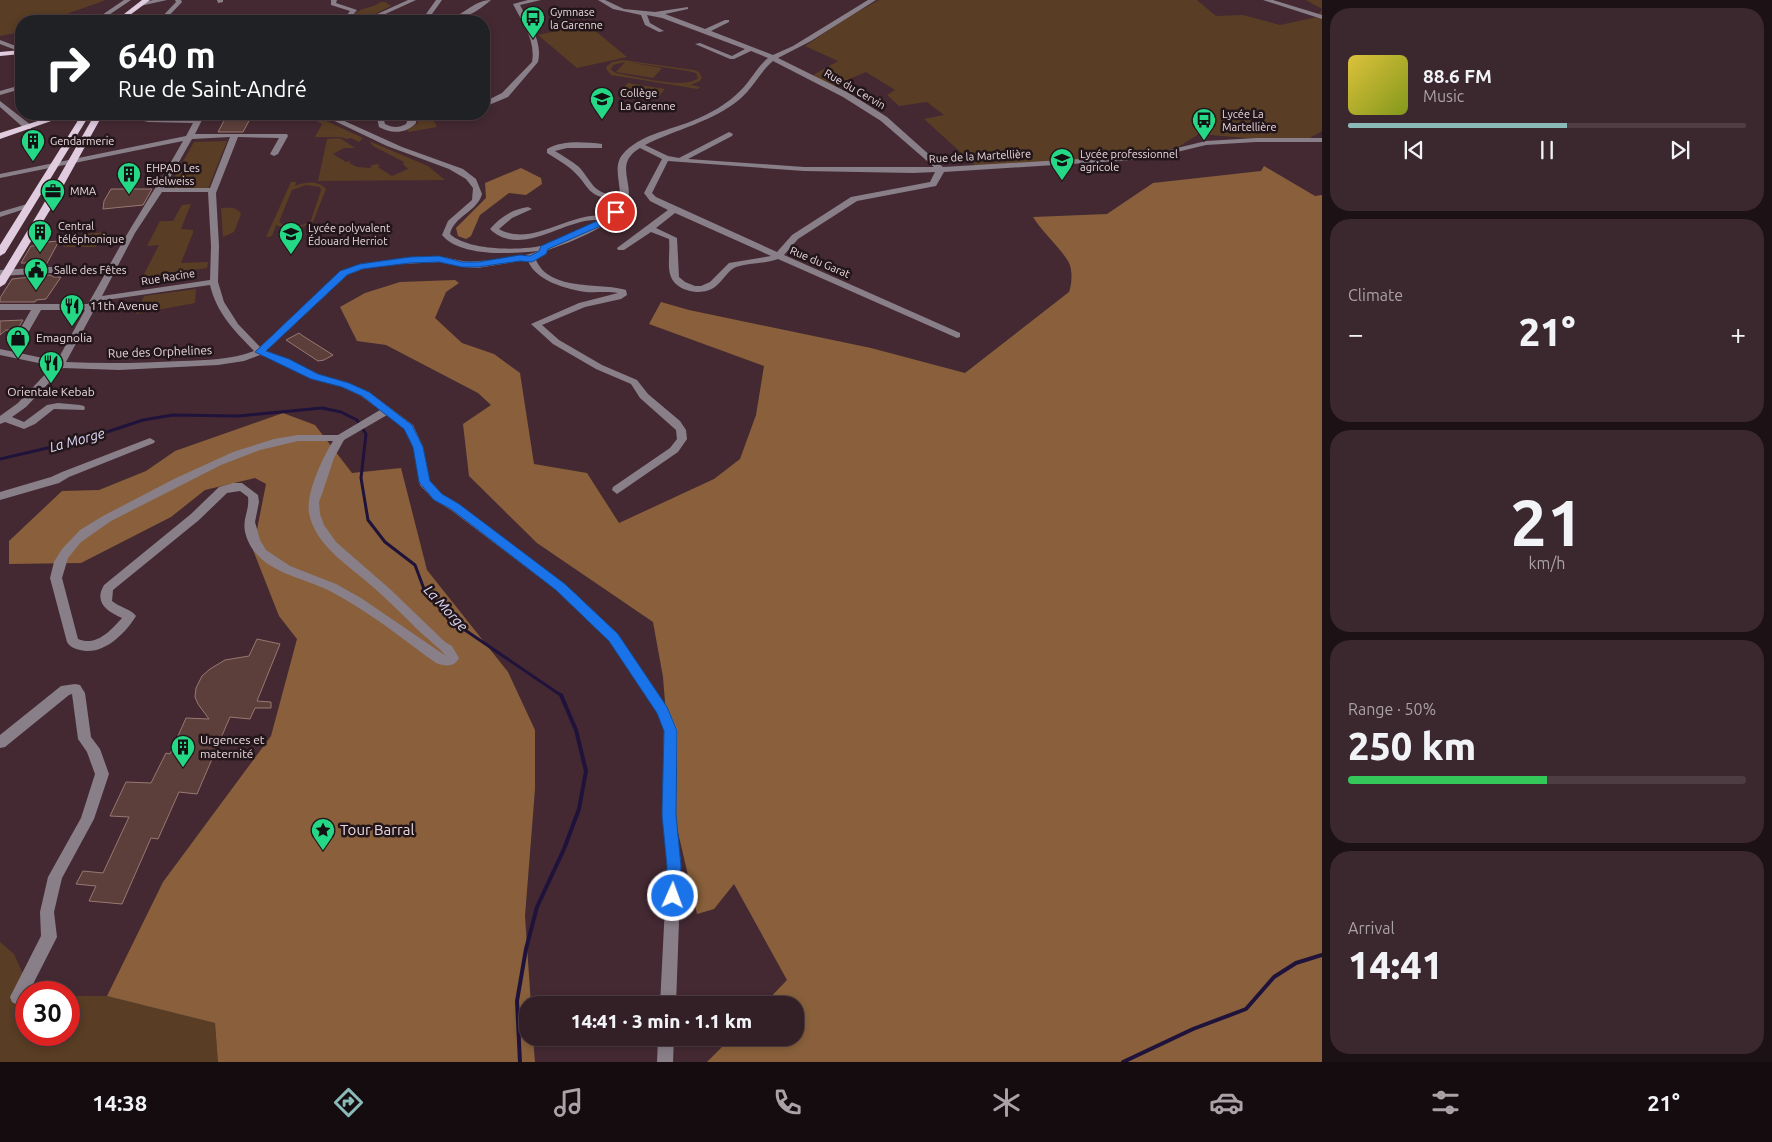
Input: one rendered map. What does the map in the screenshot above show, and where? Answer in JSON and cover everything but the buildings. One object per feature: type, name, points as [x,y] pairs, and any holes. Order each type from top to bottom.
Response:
[{"type":"main road","points":[[122,15],[147,0]]},
{"type":"main road","points":[[125,15],[141,2]]},
{"type":"main road","points":[[0,54],[15,51]]},
{"type":"main road","points":[[0,136],[49,120]]},
{"type":"main road","points":[[0,253],[82,120]]},
{"type":"main road","points":[[0,284],[3,273],[48,203],[96,120]]},
{"type":"main road","points":[[31,204],[48,203]]},
{"type":"street","points":[[105,15],[128,0]]},
{"type":"street","points":[[141,2],[164,0]]},
{"type":"street","points":[[168,15],[174,10],[179,2],[178,0]]},
{"type":"street","points":[[334,0],[333,4],[354,10],[350,15]]},
{"type":"street","points":[[379,15],[413,0]]},
{"type":"street","points":[[430,15],[439,0]]},
{"type":"street","points":[[465,15],[488,0]]},
{"type":"street","points":[[507,0],[516,4],[538,0]]},
{"type":"street","points":[[601,0],[610,7],[619,10],[654,14],[686,8]]},
{"type":"street","points":[[335,120],[370,137],[456,169],[472,180],[476,185],[478,195],[474,203],[453,220],[446,231],[448,239],[453,243],[466,247],[489,249],[544,248],[607,219],[621,207],[625,197],[621,168],[622,162],[631,150],[697,123],[734,100],[773,58],[800,45],[846,14],[873,0]]},
{"type":"street","points":[[1266,0],[1322,17]]},
{"type":"street","points":[[490,102],[505,95],[535,62],[537,56],[538,52],[533,39],[516,4]]},
{"type":"street","points":[[643,12],[647,24],[661,31]]},
{"type":"street","name":"Rue du Cervin","points":[[654,14],[773,58],[846,95],[873,111],[941,169]]},
{"type":"street","points":[[704,32],[726,21]]},
{"type":"street","points":[[0,42],[15,48]]},
{"type":"street","points":[[698,44],[732,58],[751,49]]},
{"type":"street","points":[[0,48],[15,50]]},
{"type":"street","points":[[0,93],[15,89]]},
{"type":"street","points":[[0,103],[15,116]]},
{"type":"street","points":[[20,120],[28,127]]},
{"type":"street","points":[[3,415],[22,405],[60,365],[110,270],[199,120]]},
{"type":"street","points":[[381,120],[382,125],[392,130],[408,127],[412,120]]},
{"type":"street","points":[[680,160],[729,134]]},
{"type":"street","points":[[0,176],[189,138],[235,135],[284,136],[274,154]]},
{"type":"street","points":[[235,135],[212,190],[215,246],[214,282],[219,302],[226,314],[260,352],[285,361],[314,376],[345,385],[365,394],[382,414],[409,427],[418,447],[424,482],[438,497],[455,507],[560,587],[614,638],[663,711],[670,731],[669,815],[674,866],[668,996]]},
{"type":"street","name":"Rue de la Martellière","points":[[640,145],[666,158],[680,160],[804,169],[913,171],[1138,158],[1155,156],[1186,146],[1206,143],[1256,140],[1322,140]]},
{"type":"street","points":[[599,146],[590,148],[565,145],[555,147],[550,151],[575,168],[594,191],[610,196],[625,197]]},
{"type":"street","name":"Rue du Garat","points":[[666,158],[648,193],[654,199],[674,210],[957,335]]},
{"type":"street","points":[[650,230],[673,238],[675,277],[678,282],[694,289],[705,289],[713,286],[732,265],[765,261],[779,256],[795,237],[854,199],[933,184],[941,169]]},
{"type":"street","points":[[158,190],[212,190]]},
{"type":"street","points":[[0,215],[31,204]]},
{"type":"street","points":[[528,209],[501,222],[494,230],[505,236],[527,236],[594,216],[607,219]]},
{"type":"street","points":[[621,248],[650,230],[674,210]]},
{"type":"street","points":[[260,352],[344,273],[360,267],[410,260],[439,259],[478,265],[520,258],[532,259],[543,252],[544,248]]},
{"type":"street","points":[[532,259],[533,266],[537,270],[558,281],[584,289],[612,289],[622,292],[622,295],[618,298],[582,305],[536,324],[556,342],[599,367],[634,382],[644,396],[676,423],[681,430],[682,439],[674,450],[617,490]]},
{"type":"street","points":[[3,273],[50,270],[59,272],[110,270]]},
{"type":"street","name":"Rue Racine","points":[[0,307],[37,308],[94,303],[214,282]]},
{"type":"street","points":[[24,331],[37,308]]},
{"type":"street","name":"Rue des Orphelines","points":[[0,352],[60,365],[119,367],[192,364],[244,358],[260,352]]},
{"type":"street","points":[[3,415],[24,426],[31,423],[49,408],[57,406],[80,408]]},
{"type":"street","points":[[343,436],[280,440],[217,462],[100,524],[77,539],[57,568],[56,578],[73,642],[81,647],[90,648],[105,642],[120,629],[130,616],[112,608],[107,603],[105,598],[108,588],[195,517],[223,490],[242,487],[252,495],[254,502],[248,522],[254,541],[273,562],[332,587],[357,601],[440,660],[450,661],[453,658],[448,649],[441,645],[368,576],[344,559],[326,538],[316,514],[314,501],[330,453],[343,436],[382,414]]},
{"type":"street","points":[[0,496],[55,480],[60,476],[83,469],[150,441]]},
{"type":"street","points":[[0,742],[66,690],[75,689],[79,693],[85,739],[93,749],[102,774],[87,819],[55,877],[47,912],[48,937],[26,981]]},
{"type":"street","points":[[665,1062],[666,1046]]},
{"type":"shaded area","points":[[0,0],[106,0],[64,15],[15,15],[15,33],[0,36]]},
{"type":"shaded area","points":[[879,0],[1197,0],[1216,16],[1243,15],[1280,25],[1317,17],[1322,9],[1322,131],[1310,138],[1245,138],[1199,134],[1178,147],[1142,156],[977,167],[924,119],[944,115],[927,102],[899,106],[887,95],[895,90],[866,72],[833,86],[813,75],[838,61],[805,46],[850,16]]},
{"type":"shaded area","points":[[1306,0],[1322,0],[1322,9]]},
{"type":"shaded area","points":[[385,2],[391,6],[373,15],[353,15],[362,9]]},
{"type":"shaded area","points":[[587,24],[627,57],[577,68],[538,35]]},
{"type":"shaded area","points":[[623,60],[694,70],[699,72],[702,78],[700,81],[690,85],[700,87],[698,89],[611,75],[606,67],[612,62]],"holes":[[[625,62],[616,72],[653,78],[662,68],[629,62],[688,71],[696,73],[698,78],[683,83],[672,82],[616,73],[611,70],[613,65]]]},
{"type":"shaded area","points":[[628,83],[665,89],[656,100],[618,94]]},
{"type":"shaded area","points":[[315,120],[324,120],[363,138],[359,142],[351,138],[315,137],[322,124]]},
{"type":"shaded area","points":[[418,120],[433,120],[437,127],[408,132],[407,130],[418,123]]},
{"type":"shaded area","points":[[340,138],[355,148],[344,148],[333,154],[346,162],[351,161],[349,163],[357,167],[370,168],[372,165],[378,164],[380,166],[378,167],[392,176],[408,169],[403,164],[404,162],[373,146],[369,141],[428,166],[445,180],[318,181],[327,139]]},
{"type":"shaded area","points":[[227,141],[208,189],[168,188],[194,142]]},
{"type":"shaded area","points":[[1264,166],[1315,196],[1322,195],[1322,1062],[707,1062],[723,1046],[804,1046],[804,996],[772,996],[787,980],[734,884],[714,909],[697,914],[674,815],[663,677],[653,622],[537,543],[469,476],[463,424],[491,405],[478,393],[386,345],[357,341],[340,307],[365,293],[400,282],[455,280],[459,283],[446,292],[435,318],[462,343],[494,354],[520,373],[534,464],[587,473],[619,523],[714,479],[740,459],[756,415],[764,366],[649,324],[661,302],[689,310],[871,348],[965,373],[1069,292],[1072,276],[1070,264],[1033,217],[1107,214],[1153,183],[1261,171]]},
{"type":"shaded area","points":[[521,168],[541,178],[542,184],[526,195],[509,193],[480,215],[471,236],[466,239],[458,236],[456,228],[486,198],[485,183]]},
{"type":"shaded area","points":[[291,182],[296,182],[295,186],[315,183],[326,189],[313,222],[295,228],[285,228],[276,225],[272,236],[266,237]],"holes":[[[306,185],[320,187],[321,190],[311,220],[295,227],[279,222],[292,190]]]},
{"type":"shaded area","points":[[191,204],[181,229],[193,230],[193,233],[181,263],[208,262],[207,268],[142,278],[159,245],[147,246],[160,221],[173,221],[182,205]]},
{"type":"shaded area","points":[[221,208],[235,209],[241,214],[234,232],[223,237]]},
{"type":"shaded area","points":[[105,232],[96,247],[63,247],[68,236]]},
{"type":"shaded area","points":[[196,289],[195,303],[136,314],[144,296]]},
{"type":"shaded area","points":[[283,413],[315,425],[352,473],[401,468],[427,570],[508,672],[535,730],[535,789],[525,916],[530,996],[519,996],[519,1046],[534,1046],[535,1062],[218,1062],[215,1023],[107,996],[163,882],[271,736],[297,639],[279,616],[253,550],[266,484],[255,478],[205,490],[171,517],[81,563],[9,564],[9,541],[62,491],[99,490],[146,471],[175,451]]},
{"type":"shaded area","points":[[0,942],[14,954],[26,981],[15,981],[15,1046],[80,1046],[80,996],[107,996],[215,1023],[218,1062],[0,1062]]},
{"type":"waterway","name":"La Morge","points":[[0,459],[86,439],[143,420],[173,415],[238,416],[322,408],[341,412],[357,420],[366,434],[361,478],[368,520],[385,542],[415,565],[424,589],[462,628],[561,695]]},
{"type":"waterway","name":"La Morge","points":[[520,1062],[517,1001],[526,949],[537,907],[564,849],[579,809],[586,771],[576,730],[561,695]]},
{"type":"waterway","points":[[1123,1062],[1193,1029],[1246,1009],[1274,977],[1296,963],[1322,955]]},
{"type":"place","name":"Gymnase la Garenne","points":[[533,39]]},
{"type":"place","name":"Collège La Garenne","points":[[602,120]]},
{"type":"place","name":"Lycée La Martellière","points":[[1204,141]]},
{"type":"place","name":"Gendarmerie","points":[[33,162]]},
{"type":"place","name":"Lycée professionnel agricole","points":[[1062,181]]},
{"type":"place","name":"EHPAD Les Edelweiss","points":[[129,195]]},
{"type":"place","name":"MMA","points":[[53,212]]},
{"type":"place","name":"Central téléphonique","points":[[40,253]]},
{"type":"place","name":"Lycée polyvalent Édouard Herriot","points":[[291,255]]},
{"type":"place","name":"Salle des Fêtes","points":[[36,291]]},
{"type":"place","name":"11th Avenue","points":[[72,327]]},
{"type":"place","name":"Emagnolia","points":[[18,359]]},
{"type":"place","name":"Orientale Kebab","points":[[51,384]]},
{"type":"place","name":"Urgences et maternité","points":[[183,768]]},
{"type":"place","name":"Tour Barral","points":[[323,851]]},
{"type":"route","points":[[616,212],[600,223],[544,248],[538,257],[532,259],[520,258],[478,265],[439,259],[410,260],[360,267],[344,273],[260,352],[285,361],[314,376],[345,385],[365,394],[409,427],[418,447],[424,482],[438,497],[455,507],[560,587],[614,638],[663,711],[670,731],[669,815],[674,866],[673,896]]}]
